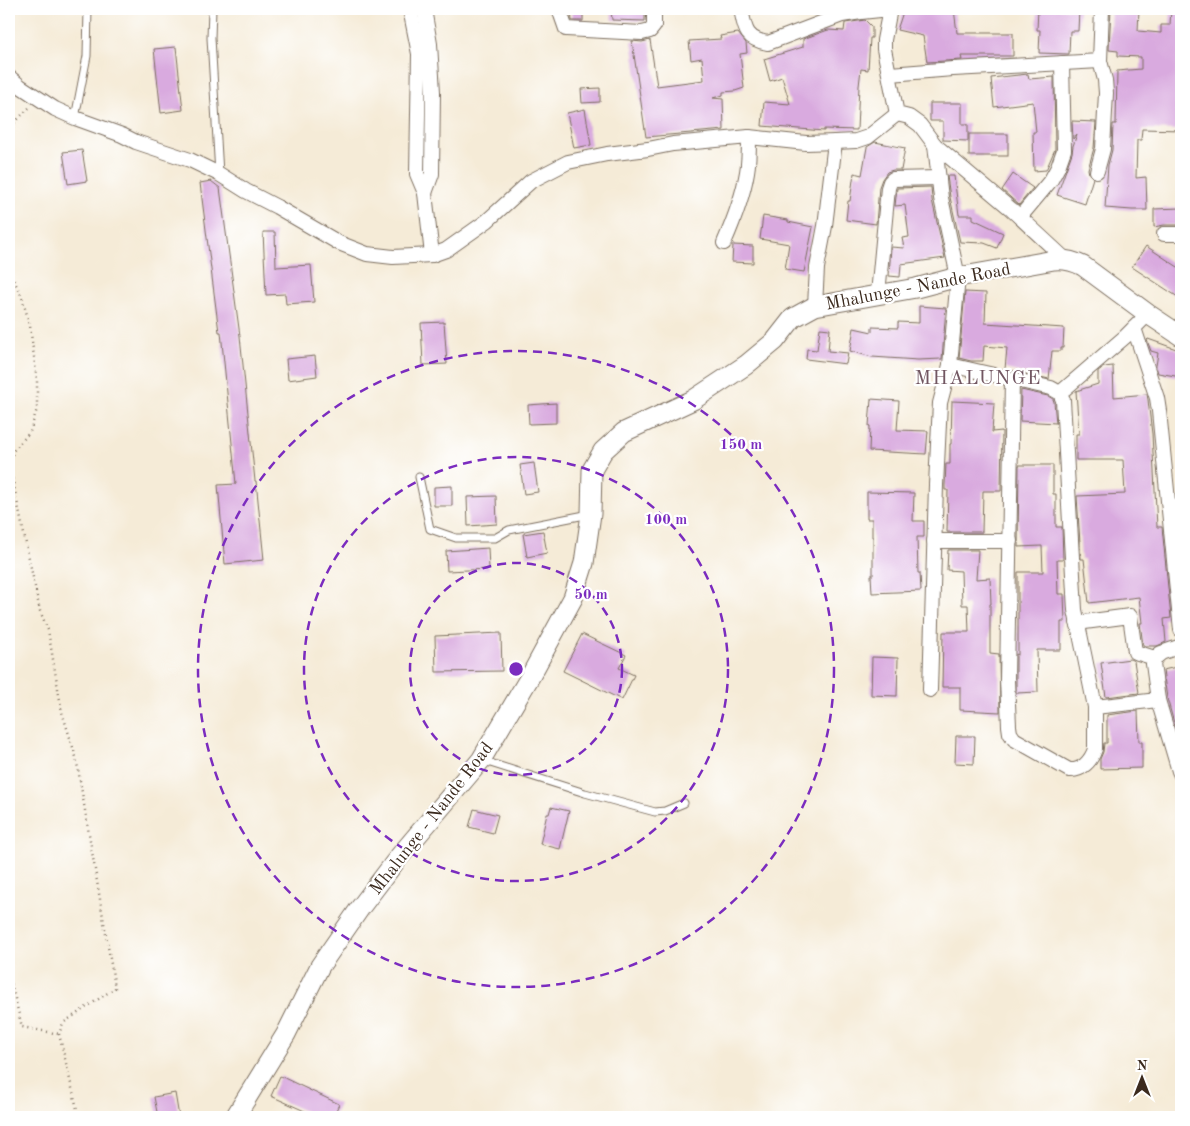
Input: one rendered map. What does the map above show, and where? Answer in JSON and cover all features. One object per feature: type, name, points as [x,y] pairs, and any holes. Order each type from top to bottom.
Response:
[{"type":"main road","name":"Mhalunge - Nande Road","points":[[235,1117],[286,1034],[320,966],[360,908],[398,858],[481,760],[573,598],[584,563],[591,514],[592,470],[603,451],[624,432],[693,400],[746,365],[775,340],[793,318],[815,306],[916,288],[958,277],[1065,259]]},
{"type":"main road","points":[[1065,259],[1083,266],[1181,336]]},
{"type":"street","points":[[410,9],[418,54],[417,174],[425,193],[432,255]]},
{"type":"street","points":[[424,9],[430,44],[433,92],[432,174],[425,193]]},
{"type":"street","points":[[559,9],[566,30],[642,33],[650,31],[654,26],[654,9]]},
{"type":"street","points":[[741,9],[748,35],[757,41],[768,43],[844,12],[890,9],[884,49],[897,114]]},
{"type":"street","points":[[1097,171],[1103,149],[1106,93],[1100,61],[1102,9]]},
{"type":"street","points":[[890,74],[1100,61]]},
{"type":"street","points":[[1020,217],[1051,180],[1064,150],[1062,63]]},
{"type":"street","points":[[9,77],[55,109],[136,142],[190,160],[219,174],[339,243],[368,254],[393,257],[432,255],[446,250],[487,221],[531,181],[568,162],[673,144],[749,137],[806,143],[856,141],[868,137],[897,114]]},
{"type":"street","points":[[897,114],[909,117],[920,125],[935,145],[1020,217],[1065,259]]},
{"type":"street","points":[[724,243],[733,224],[742,195],[747,171],[749,137]]},
{"type":"street","points":[[815,306],[817,268],[825,226],[835,142]]},
{"type":"street","points":[[930,690],[940,402],[950,365],[958,277],[941,198],[935,145]]},
{"type":"street","points":[[878,294],[890,182],[894,179],[939,178]]},
{"type":"street","points":[[1164,234],[1181,234]]},
{"type":"street","points":[[1060,393],[1148,314]]},
{"type":"street","points":[[1134,328],[1157,398],[1181,630]]},
{"type":"street","points":[[950,365],[1012,379],[1051,388],[1060,393],[1063,400],[1075,610],[1095,707],[1095,749],[1093,755],[1083,767],[1076,770],[1069,770],[1014,739],[1010,733],[1008,680],[1012,379]]},
{"type":"street","points":[[934,541],[1010,541]]},
{"type":"street","points":[[1077,623],[1130,616],[1135,652],[1155,658]]},
{"type":"street","points":[[1181,646],[1161,653],[1155,658],[1153,664],[1158,700],[1181,775]]},
{"type":"street","points":[[1095,707],[1158,700]]},
{"type":"lane","points":[[75,118],[87,56],[88,9]]},
{"type":"lane","points":[[212,9],[211,38],[219,174]]},
{"type":"lane","points":[[418,477],[430,529],[456,538],[495,538],[509,530],[591,514]]},
{"type":"lane","points":[[481,760],[585,793],[655,812],[665,811],[684,803]]},
{"type":"path","points":[[9,182],[9,140],[14,124],[39,98]]},
{"type":"path","points":[[9,266],[9,270],[22,297],[30,326],[37,380],[37,409],[30,432],[13,451],[10,467],[40,611],[48,630],[62,712],[76,756],[115,988],[63,1023],[58,1034],[78,1117]]},
{"type":"path","points":[[9,974],[22,1027],[58,1034]]},
{"type":"building","points":[[571,9],[583,9],[583,21],[572,21]]},
{"type":"building","points":[[611,9],[645,9],[645,21],[612,20]]},
{"type":"building","points":[[904,9],[954,9],[957,33],[1013,33],[1013,56],[961,56],[962,60],[927,62],[923,36],[897,30]]},
{"type":"building","points":[[1038,9],[1079,9],[1078,31],[1070,31],[1069,54],[1039,53],[1040,30],[1037,30]]},
{"type":"building","points":[[1111,9],[1139,9],[1138,31],[1161,33],[1161,25],[1170,25],[1171,9],[1181,9],[1181,130],[1142,129],[1141,140],[1137,140],[1136,178],[1146,177],[1147,210],[1105,208],[1113,124],[1116,124],[1117,71],[1141,69],[1141,57],[1118,56],[1118,51],[1109,50]]},
{"type":"building","points":[[865,20],[872,27],[872,38],[870,38],[868,70],[861,69],[857,130],[824,129],[824,131],[762,126],[764,102],[790,104],[782,77],[770,81],[764,59],[803,47],[803,39],[828,30],[844,31],[845,23]]},
{"type":"building","points":[[738,33],[746,43],[747,53],[740,54],[744,88],[723,92],[723,95],[713,98],[723,99],[724,130],[646,137],[632,41],[642,42],[650,40],[657,86],[704,80],[702,58],[691,60],[689,41],[721,39],[720,36]]},
{"type":"building","points":[[176,47],[183,110],[161,113],[154,49]]},
{"type":"building","points":[[1028,74],[1029,79],[1054,77],[1055,149],[1046,170],[1034,171],[1033,132],[1036,132],[1033,102],[994,107],[991,78]]},
{"type":"building","points":[[600,88],[600,102],[582,103],[581,89]]},
{"type":"building","points":[[930,103],[962,103],[962,124],[968,124],[968,141],[943,140],[943,121],[930,121]]},
{"type":"building","points":[[585,109],[591,145],[574,148],[567,113]]},
{"type":"building","points":[[1072,121],[1096,122],[1094,148],[1088,169],[1089,174],[1093,178],[1085,204],[1057,195],[1077,134],[1073,139]]},
{"type":"building","points":[[969,134],[1008,134],[1008,156],[969,156]]},
{"type":"building","points":[[875,142],[905,148],[901,170],[887,172],[882,179],[879,187],[876,224],[846,220],[854,173],[862,175],[867,147]]},
{"type":"building","points":[[82,150],[87,181],[68,184],[63,152]]},
{"type":"building","points":[[1013,174],[1033,188],[1019,205],[1002,190]]},
{"type":"building","points":[[947,176],[954,176],[959,215],[973,215],[973,219],[1003,233],[997,248],[984,243],[960,242]]},
{"type":"building","points":[[211,181],[220,188],[240,336],[264,560],[225,564],[218,485],[236,484],[221,332],[219,332],[200,183]]},
{"type":"building","points":[[931,187],[932,200],[945,258],[901,264],[900,277],[889,276],[891,247],[904,248],[902,238],[909,237],[905,205],[895,206],[897,188]]},
{"type":"building","points":[[1181,208],[1181,225],[1154,227],[1154,209]]},
{"type":"building","points":[[763,216],[813,227],[804,272],[785,269],[789,244],[760,239]]},
{"type":"building","points":[[263,232],[275,232],[276,267],[311,265],[314,302],[286,304],[285,294],[266,295]]},
{"type":"building","points":[[733,245],[753,246],[753,263],[732,262]]},
{"type":"building","points":[[1146,246],[1181,269],[1181,299],[1132,267]]},
{"type":"building","points":[[965,292],[986,293],[985,323],[1064,328],[1063,348],[1061,348],[1061,351],[1052,351],[1049,379],[1005,369],[1007,348],[984,346],[983,361],[959,358]]},
{"type":"building","points":[[919,306],[946,308],[942,359],[918,360],[872,357],[850,351],[854,328],[872,332],[872,327],[898,328],[898,322],[919,323]]},
{"type":"building","points":[[444,322],[447,364],[423,365],[421,323]]},
{"type":"building","points":[[820,328],[830,329],[828,351],[848,353],[846,364],[806,359],[807,349],[817,350]]},
{"type":"building","points":[[1148,339],[1179,350],[1181,377],[1158,373],[1156,366],[1158,353],[1151,351]]},
{"type":"building","points":[[315,356],[317,376],[288,380],[286,359]]},
{"type":"building","points":[[1113,366],[1114,397],[1147,394],[1148,400],[1152,434],[1157,527],[1162,527],[1171,618],[1164,619],[1166,642],[1157,646],[1143,645],[1139,597],[1089,603],[1084,559],[1081,559],[1077,496],[1125,494],[1123,460],[1076,460],[1076,434],[1079,434],[1076,391],[1098,384],[1098,371],[1104,367]]},
{"type":"building","points":[[1021,390],[1048,396],[1053,399],[1056,423],[1020,421]]},
{"type":"building","points":[[871,399],[899,401],[897,430],[928,431],[926,454],[869,451]]},
{"type":"building","points":[[952,401],[994,403],[992,432],[1002,431],[1001,491],[983,491],[982,532],[947,532],[948,490],[945,490],[945,485],[946,464],[950,464]]},
{"type":"building","points":[[556,403],[556,423],[529,424],[528,405]]},
{"type":"building","points":[[534,463],[538,492],[524,494],[520,465]]},
{"type":"building","points":[[1019,465],[1053,465],[1053,494],[1056,494],[1056,527],[1062,527],[1063,560],[1057,560],[1058,594],[1064,594],[1065,622],[1061,622],[1061,650],[1037,650],[1038,692],[1016,693],[1018,572],[1043,572],[1042,546],[1018,547]]},
{"type":"building","points":[[452,486],[452,506],[434,506],[434,487]]},
{"type":"building","points":[[867,492],[914,493],[913,521],[924,521],[924,537],[917,537],[918,573],[920,573],[921,591],[872,593],[873,537],[872,519],[867,519]]},
{"type":"building","points":[[496,496],[497,524],[468,526],[467,497]]},
{"type":"building","points":[[543,531],[547,553],[527,557],[523,534]]},
{"type":"building","points":[[488,548],[489,569],[447,571],[446,551]]},
{"type":"building","points":[[948,550],[978,550],[976,579],[990,578],[990,653],[999,654],[1000,712],[960,710],[960,687],[942,687],[943,632],[969,632],[968,605],[962,605],[961,571],[947,570]]},
{"type":"building","points":[[501,633],[502,671],[436,672],[435,636]]},
{"type":"building","points":[[582,634],[626,655],[619,668],[634,675],[622,700],[563,671]]},
{"type":"building","points":[[872,657],[898,658],[897,696],[871,695]]},
{"type":"building","points":[[1130,659],[1134,661],[1139,693],[1106,697],[1101,663]]},
{"type":"building","points":[[1181,666],[1181,736],[1178,737],[1167,698],[1163,670]]},
{"type":"building","points":[[1138,711],[1139,742],[1142,742],[1142,768],[1100,769],[1100,759],[1104,743],[1107,743],[1107,715]]},
{"type":"building","points":[[956,736],[975,736],[974,764],[955,763]]},
{"type":"building","points":[[551,807],[569,811],[560,849],[540,844],[547,814],[549,814]]},
{"type":"building","points":[[474,809],[498,815],[493,833],[469,827]]},
{"type":"building","points":[[280,1076],[339,1104],[333,1117],[318,1117],[271,1096]]},
{"type":"building","points":[[175,1093],[179,1117],[158,1117],[154,1097]]},
{"type":"district","name":"MHALUNGE","points":[[978,377]]}]
